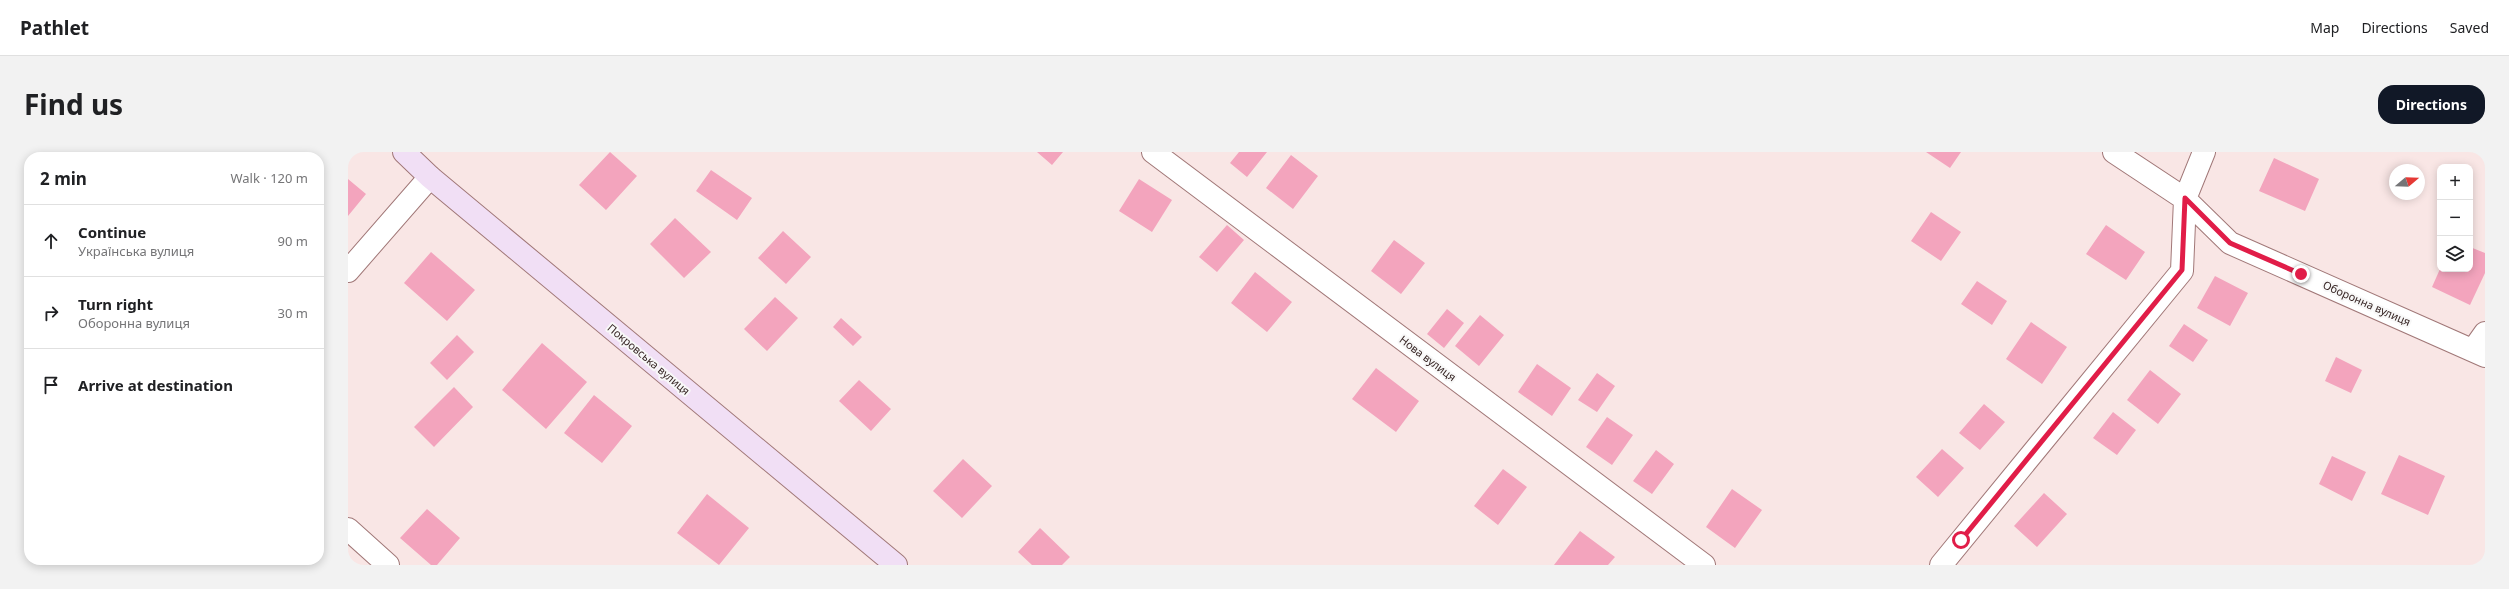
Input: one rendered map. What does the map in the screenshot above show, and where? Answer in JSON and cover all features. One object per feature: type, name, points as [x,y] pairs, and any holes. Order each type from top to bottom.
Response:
[{"type":"street","name":"Покровська вулиця","points":[[404,152],[430,177],[896,565]]},
{"type":"street","name":"Нова вулиця","points":[[1153,152],[1704,565]]},
{"type":"street","name":"Оборонна вулиця","points":[[2114,152],[2185,198],[2230,243],[2481,346]]},
{"type":"street","points":[[1941,565],[2182,270],[2185,198],[2204,152]]},
{"type":"street","points":[[348,271],[430,177]]},
{"type":"street","points":[[348,529],[388,565]]},
{"type":"building","points":[[610,152],[637,176],[606,210],[579,185]]},
{"type":"building","points":[[1037,152],[1063,152],[1052,165]]},
{"type":"building","points":[[1239,152],[1267,152],[1247,177],[1230,163]]},
{"type":"building","points":[[1926,152],[1961,152],[1950,168]]},
{"type":"building","points":[[1291,155],[1318,176],[1293,209],[1266,188]]},
{"type":"building","points":[[2274,158],[2319,179],[2305,211],[2259,191]]},
{"type":"building","points":[[711,170],[752,198],[737,220],[696,191]]},
{"type":"building","points":[[348,179],[366,194],[348,216]]},
{"type":"building","points":[[1139,179],[1172,200],[1152,232],[1119,211]]},
{"type":"building","points":[[1931,212],[1961,232],[1941,261],[1911,241]]},
{"type":"building","points":[[675,218],[711,252],[684,278],[650,244]]},
{"type":"building","points":[[1227,225],[1244,240],[1217,272],[1199,257]]},
{"type":"building","points":[[2106,225],[2145,252],[2126,280],[2086,254]]},
{"type":"building","points":[[783,231],[811,257],[786,284],[758,258]]},
{"type":"building","points":[[1394,240],[1425,263],[1401,294],[1371,271]]},
{"type":"building","points":[[2473,248],[2485,253],[2485,273],[2470,305],[2432,287],[2439,272],[2473,272]]},
{"type":"building","points":[[431,252],[475,290],[447,321],[404,283]]},
{"type":"building","points":[[1255,272],[1292,302],[1267,332],[1231,303]]},
{"type":"building","points":[[2215,276],[2248,293],[2230,326],[2197,308]]},
{"type":"building","points":[[1977,281],[2007,301],[1992,325],[1961,304]]},
{"type":"building","points":[[775,297],[798,318],[767,351],[744,329]]},
{"type":"building","points":[[1447,309],[1464,323],[1444,348],[1427,334]]},
{"type":"building","points":[[1480,315],[1504,335],[1479,366],[1455,346]]},
{"type":"building","points":[[841,318],[862,337],[853,346],[833,327]]},
{"type":"building","points":[[2031,322],[2067,347],[2042,384],[2006,359]]},
{"type":"building","points":[[2184,324],[2208,340],[2193,362],[2169,346]]},
{"type":"building","points":[[457,335],[474,352],[447,380],[430,363]]},
{"type":"building","points":[[542,343],[587,382],[546,429],[502,390]]},
{"type":"building","points":[[2336,357],[2362,370],[2351,393],[2325,381]]},
{"type":"building","points":[[1537,364],[1571,388],[1552,416],[1518,392]]},
{"type":"building","points":[[1376,368],[1419,401],[1396,432],[1352,399]]},
{"type":"building","points":[[2150,370],[2181,394],[2158,424],[2127,400]]},
{"type":"building","points":[[1597,373],[1615,386],[1597,412],[1578,400]]},
{"type":"building","points":[[859,380],[891,409],[871,431],[839,401]]},
{"type":"building","points":[[454,387],[473,407],[434,447],[414,427]]},
{"type":"building","points":[[594,395],[632,426],[602,463],[564,433]]},
{"type":"building","points":[[1984,404],[2005,422],[1980,450],[1959,433]]},
{"type":"building","points":[[2113,412],[2136,430],[2117,455],[2093,438]]},
{"type":"building","points":[[1607,417],[1633,435],[1612,465],[1586,447]]},
{"type":"building","points":[[1942,449],[1964,468],[1938,497],[1916,477]]},
{"type":"building","points":[[1656,450],[1674,464],[1652,494],[1633,481]]},
{"type":"building","points":[[2399,455],[2445,476],[2428,515],[2381,494]]},
{"type":"building","points":[[2332,456],[2366,472],[2352,501],[2319,484]]},
{"type":"building","points":[[963,459],[992,486],[962,518],[933,491]]},
{"type":"building","points":[[1503,469],[1527,487],[1498,525],[1474,506]]},
{"type":"building","points":[[1732,489],[1762,510],[1735,548],[1706,527]]},
{"type":"building","points":[[2044,493],[2067,514],[2037,547],[2014,526]]},
{"type":"building","points":[[707,494],[749,528],[719,565],[677,533]]},
{"type":"building","points":[[427,509],[460,538],[437,565],[431,565],[400,538]]},
{"type":"building","points":[[1040,528],[1070,557],[1062,565],[1032,565],[1018,552]]},
{"type":"building","points":[[1580,531],[1615,557],[1608,565],[1554,565]]},
{"type":"route","points":[[1961,540],[2182,270],[2185,198],[2230,243],[2301,274]]}]
